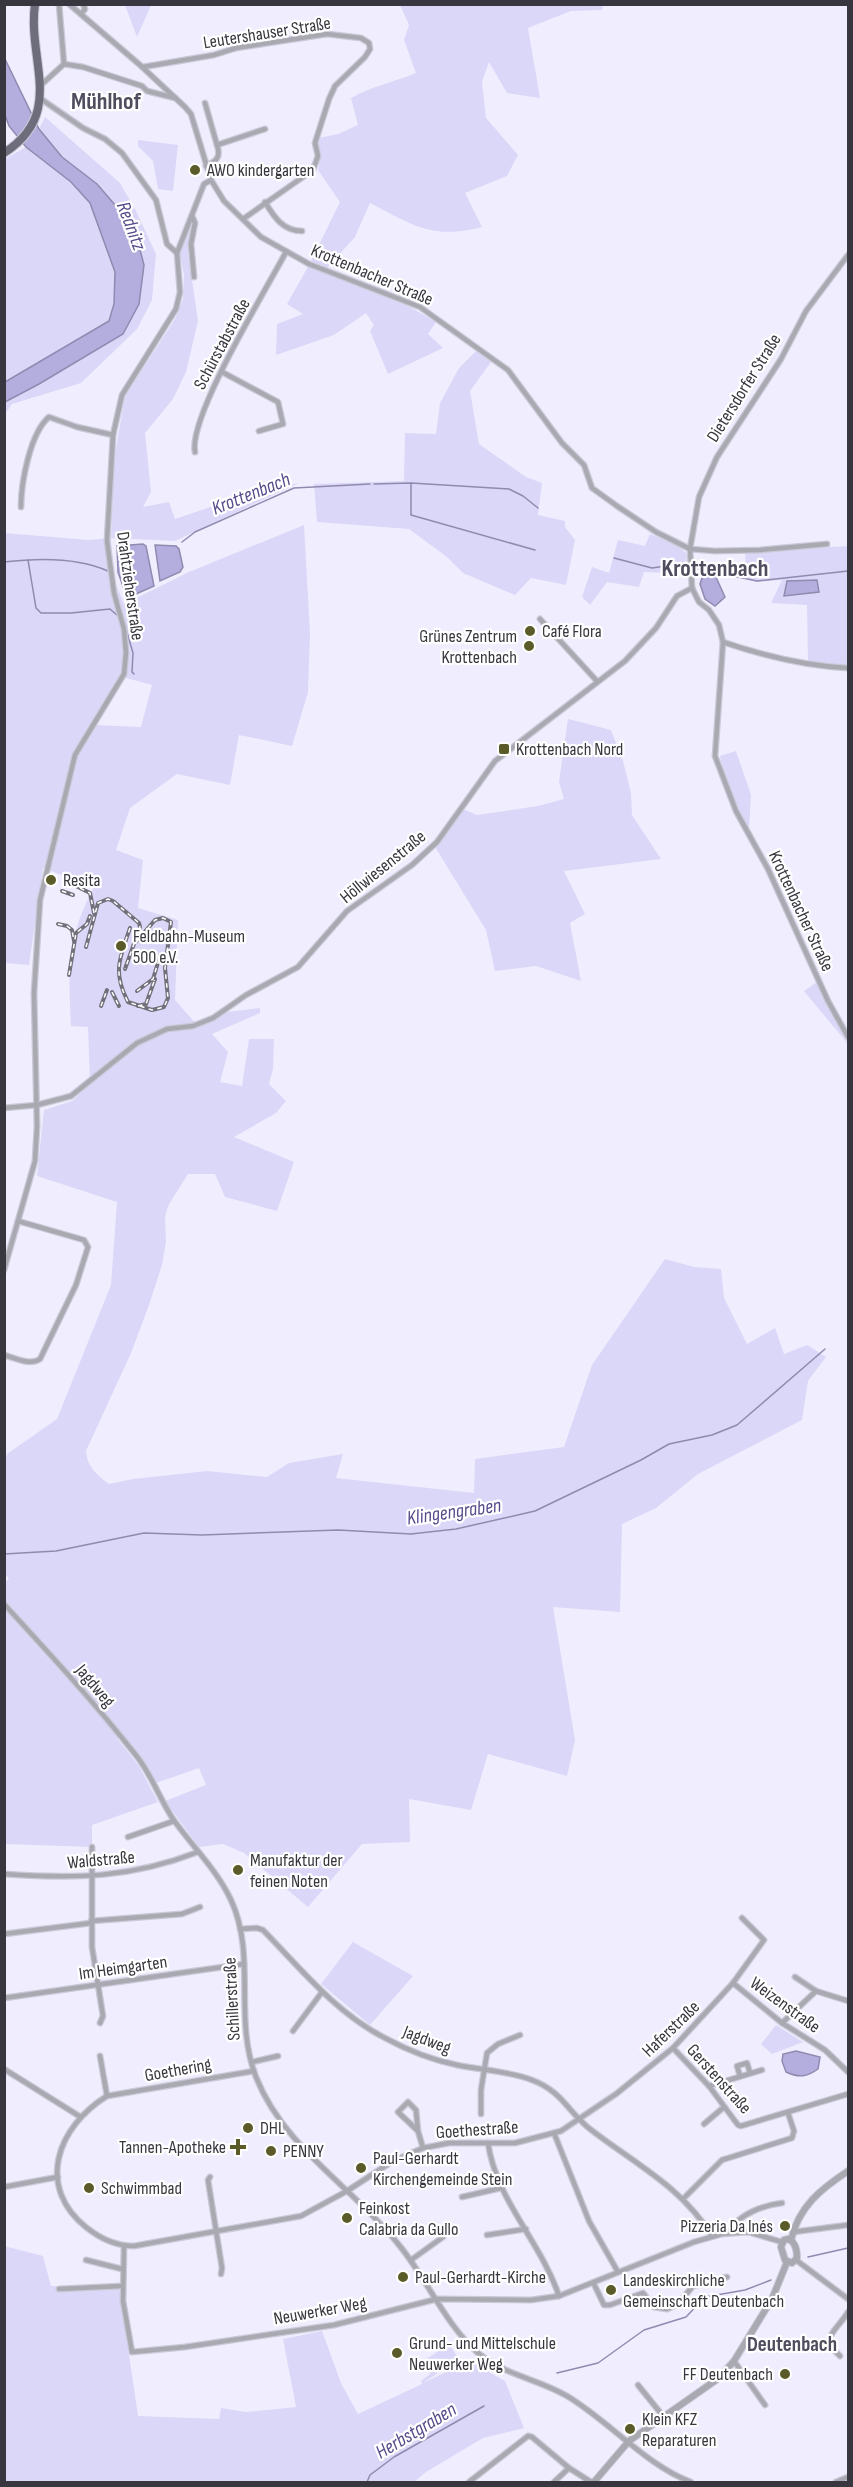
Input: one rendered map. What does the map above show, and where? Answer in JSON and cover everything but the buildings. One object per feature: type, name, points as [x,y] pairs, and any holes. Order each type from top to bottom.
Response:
[{"type":"main road","points":[[4,153],[28,132],[40,102],[41,85],[33,27],[35,4]]},
{"type":"street","points":[[59,4],[64,64]]},
{"type":"street","name":"Krottenbacher Straße","points":[[69,4],[143,67],[191,114],[211,180],[224,201],[261,237],[309,264],[420,307],[478,347],[508,370],[561,442],[584,465],[592,488],[656,532],[690,549]]},
{"type":"street","points":[[81,14],[85,9],[82,4]]},
{"type":"street","name":"Leutershauser Straße","points":[[143,67],[214,55],[236,48],[327,34],[361,38],[369,43],[370,50],[335,86],[329,99],[315,143],[318,156],[316,166],[243,219]]},
{"type":"street","points":[[41,85],[64,64]]},
{"type":"street","points":[[64,64],[82,67],[142,86],[147,91],[175,98]]},
{"type":"street","points":[[40,102],[105,139],[122,153],[156,200],[167,244],[177,253]]},
{"type":"street","points":[[205,103],[220,153],[218,158],[206,166]]},
{"type":"street","points":[[217,145],[265,129]]},
{"type":"street","name":"Drahtzieherstraße","points":[[4,1270],[35,1161],[37,1105],[34,993],[35,950],[41,897],[75,755],[124,674],[124,629],[114,593],[107,541],[113,435],[122,395],[176,309],[180,292],[177,253],[204,184],[211,180]]},
{"type":"street","points":[[265,202],[276,220],[293,231],[302,231]]},
{"type":"street","name":"Drahtzieherstraße","points":[[192,216],[195,223],[191,244],[194,277]]},
{"type":"street","name":"Schürstabstraße","points":[[195,452],[193,443],[202,410],[286,252]]},
{"type":"street","name":"Dietersdorfer Straße","points":[[692,588],[690,549],[699,497],[717,457],[781,359],[807,311],[849,255]]},
{"type":"street","points":[[222,372],[278,402],[283,424],[259,431]]},
{"type":"street","points":[[21,507],[27,465],[33,443],[44,421],[49,417],[77,427],[113,435]]},
{"type":"street","points":[[690,549],[739,551],[827,544]]},
{"type":"street","points":[[692,588],[699,602],[709,610],[719,625],[723,642],[779,658],[824,667],[849,668]]},
{"type":"street","name":"Höllwiesenstraße","points":[[4,1108],[37,1105],[71,1096],[137,1042],[167,1029],[193,1026],[213,1017],[246,995],[298,967],[347,911],[403,872],[437,842],[495,761],[596,680],[624,661],[642,645],[677,596],[692,588]]},
{"type":"street","points":[[540,619],[596,680]]},
{"type":"street","name":"Krottenbacher Straße","points":[[723,642],[715,756],[745,829],[768,869],[828,1001],[849,1037]]},
{"type":"street","points":[[4,1355],[30,1362],[40,1359],[76,1285],[87,1247],[84,1240],[18,1221]]},
{"type":"street","name":"Jagdweg","points":[[4,1604],[54,1658],[134,1753],[174,1821],[213,1870],[230,1898],[240,1929],[263,1930],[322,1992],[360,2023],[400,2046],[438,2061],[531,2079],[547,2087],[563,2099],[580,2120],[668,2184],[694,2210],[712,2236]]},
{"type":"street","points":[[128,1837],[174,1821]]},
{"type":"street","points":[[92,1847],[91,1922],[103,2016],[100,2023]]},
{"type":"street","name":"Waldstraße","points":[[4,1874],[93,1877],[144,1869],[198,1852]]},
{"type":"street","points":[[4,1934],[91,1922],[182,1914],[200,1907]]},
{"type":"street","name":"Haferstraße","points":[[580,2120],[642,2075],[673,2048],[733,1983],[764,1940],[742,1918]]},
{"type":"street","name":"Schillerstraße","points":[[240,1929],[244,1964],[244,2019],[254,2071],[270,2107],[292,2136],[384,2227],[411,2260],[463,2337],[486,2359],[504,2370],[536,2381],[569,2398],[657,2463],[685,2481],[691,2482]]},
{"type":"street","name":"Im Heimgarten","points":[[4,1998],[244,1964]]},
{"type":"street","points":[[795,1977],[816,1990],[849,2001]]},
{"type":"street","name":"Weizenstraße","points":[[733,1983],[782,2023],[825,2050],[849,2072]]},
{"type":"street","points":[[782,2023],[816,1990]]},
{"type":"street","points":[[292,2031],[322,1992]]},
{"type":"street","points":[[481,2114],[487,2053],[498,2044],[520,2035]]},
{"type":"street","name":"Gerstenstraße","points":[[673,2048],[709,2086],[741,2126],[849,2094]]},
{"type":"street","points":[[100,2056],[107,2096]]},
{"type":"street","points":[[252,2062],[278,2056]]},
{"type":"street","points":[[740,2076],[737,2066],[747,2063],[750,2073]]},
{"type":"street","points":[[4,2069],[80,2116]]},
{"type":"street","points":[[709,2086],[762,2070]]},
{"type":"street","name":"Goethering","points":[[124,2246],[103,2238],[81,2223],[64,2201],[58,2177],[59,2152],[80,2116],[107,2096],[254,2071]]},
{"type":"street","points":[[418,2131],[398,2112],[408,2102],[416,2110],[418,2131],[423,2148]]},
{"type":"street","points":[[704,2124],[724,2107]]},
{"type":"street","points":[[683,2199],[722,2160],[792,2138],[794,2131],[788,2113]]},
{"type":"street","name":"Goethestraße","points":[[347,2191],[393,2161],[423,2148],[449,2143],[515,2143],[554,2133],[580,2120]]},
{"type":"street","points":[[554,2133],[589,2221],[618,2272]]},
{"type":"street","points":[[488,2143],[491,2165],[501,2188],[549,2269],[559,2296]]},
{"type":"street","points":[[796,2260],[796,2250],[791,2240],[803,2210],[814,2196],[849,2171]]},
{"type":"street","points":[[4,2187],[58,2177]]},
{"type":"street","points":[[210,2177],[208,2180],[222,2268],[221,2274]]},
{"type":"street","points":[[462,2197],[501,2188]]},
{"type":"street","points":[[124,2246],[301,2216],[347,2191]]},
{"type":"street","points":[[731,2232],[733,2226],[742,2218],[763,2208],[782,2203]]},
{"type":"street","points":[[793,2232],[849,2225]]},
{"type":"street","points":[[487,2235],[526,2229]]},
{"type":"street","name":"Neuwerker Weg","points":[[124,2246],[122,2286],[132,2352],[185,2347],[334,2325],[437,2300],[531,2300],[559,2296],[712,2236],[731,2232],[759,2234],[782,2242]]},
{"type":"street","points":[[411,2260],[442,2237]]},
{"type":"street","points":[[791,2240],[786,2239],[782,2242],[783,2257],[787,2262],[792,2263],[796,2260]]},
{"type":"street","points":[[86,2260],[122,2270]]},
{"type":"street","points":[[796,2260],[849,2299]]},
{"type":"street","points":[[469,2482],[528,2436],[569,2468],[592,2482],[629,2441],[719,2378],[734,2361],[772,2299],[781,2271],[787,2262]]},
{"type":"street","points":[[594,2283],[604,2305],[643,2293],[654,2307],[662,2309],[678,2304],[693,2286],[727,2277]]},
{"type":"street","points":[[59,2289],[122,2286]]},
{"type":"street","points":[[840,2356],[832,2349],[829,2342],[830,2336],[849,2312]]},
{"type":"street","points":[[734,2361],[765,2405]]},
{"type":"street","points":[[638,2385],[663,2416]]},
{"type":"street","points":[[554,2482],[569,2468]]},
{"type":"street","points":[[836,2482],[849,2477]]},
{"type":"shaded area","points":[[125,5],[151,5],[137,37]]},
{"type":"shaded area","points":[[400,5],[603,5],[602,10],[571,11],[528,28],[540,98],[507,93],[489,62],[482,82],[486,118],[518,155],[507,176],[465,193],[482,227],[464,231],[435,231],[411,224],[370,203],[355,237],[327,268],[311,261],[340,202],[318,170],[319,138],[338,134],[358,125],[351,98],[416,73],[404,40],[409,25]]},
{"type":"shaded area","points":[[4,57],[39,129],[62,157],[97,184],[128,220],[144,265],[139,304],[123,334],[5,402],[5,382],[109,321],[114,304],[115,272],[90,203],[71,182],[26,147],[9,126],[5,115]]},
{"type":"shaded area","points":[[45,117],[120,183],[156,254],[152,300],[137,329],[81,383],[12,404],[5,414],[5,402],[39,384],[139,304],[97,184],[62,157],[39,129]]},
{"type":"shaded area","points":[[138,140],[178,145],[173,191],[158,189],[153,161],[138,146]]},
{"type":"shaded area","points":[[26,147],[71,182],[90,204],[115,272],[114,304],[109,321],[5,382],[5,159]]},
{"type":"shaded area","points":[[189,226],[192,227],[188,252],[198,321],[186,372],[173,399],[145,433],[151,492],[143,507],[169,502],[175,519],[249,494],[299,483],[175,541],[111,538],[114,460],[125,396],[175,319],[183,299],[184,275],[180,254]]},
{"type":"shaded area","points":[[309,265],[410,307],[436,322],[428,334],[443,348],[388,374],[370,331],[374,325],[366,313],[334,335],[276,355],[277,324],[303,314],[287,304]]},
{"type":"shaded area","points":[[476,351],[491,362],[470,391],[479,444],[526,477],[542,483],[538,515],[565,521],[565,527],[575,540],[566,585],[531,578],[515,595],[463,573],[447,557],[409,529],[317,522],[314,484],[404,481],[405,433],[436,434],[440,403],[459,368]]},
{"type":"shaded area","points":[[304,525],[310,633],[308,692],[292,746],[239,735],[230,785],[177,774],[130,808],[116,850],[143,860],[138,908],[178,920],[175,1000],[198,1026],[227,1012],[260,1008],[260,1013],[212,1034],[228,1052],[220,1082],[242,1086],[249,1039],[274,1039],[273,1069],[269,1084],[286,1101],[276,1113],[234,1137],[294,1162],[277,1211],[225,1197],[215,1174],[188,1174],[168,1206],[165,1217],[166,1242],[162,1265],[149,1305],[131,1353],[86,1451],[88,1462],[93,1470],[109,1484],[133,1479],[207,1471],[267,1477],[289,1463],[343,1454],[336,1478],[474,1493],[475,1459],[564,1447],[592,1365],[665,1259],[694,1267],[721,1269],[724,1298],[747,1344],[775,1328],[784,1354],[807,1345],[826,1357],[808,1381],[802,1420],[698,1474],[656,1508],[622,1524],[620,1612],[553,1607],[575,1740],[567,1776],[488,1754],[471,1810],[409,1799],[410,1842],[362,1844],[308,1907],[244,1853],[223,1844],[199,1847],[165,1801],[206,1785],[199,1768],[156,1783],[146,1764],[116,1737],[139,1766],[158,1802],[92,1825],[92,1847],[5,1844],[4,1583],[9,1579],[4,1572],[5,1462],[7,1454],[57,1419],[111,1285],[117,1202],[37,1176],[44,1110],[72,1101],[90,1084],[88,1027],[71,1026],[70,971],[74,938],[85,905],[94,887],[43,868],[29,965],[5,963],[4,533],[89,540],[111,538],[113,577],[124,604],[189,572]],"holes":[[[119,676],[152,685],[141,727],[95,725],[78,747]]]},
{"type":"shaded area","points":[[650,534],[678,546],[687,554],[686,574],[644,572],[639,587],[607,582],[590,605],[582,597],[592,567],[609,573],[618,540],[645,546]]},
{"type":"shaded area","points":[[143,544],[146,546],[154,586],[127,598],[118,572],[117,546]]},
{"type":"shaded area","points":[[155,545],[176,546],[179,549],[183,567],[180,572],[160,581]]},
{"type":"shaded area","points":[[848,546],[848,666],[825,666],[808,661],[807,605],[771,603],[782,580],[757,582],[731,576],[731,568],[746,569],[745,552]]},
{"type":"shaded area","points":[[715,575],[725,597],[715,606],[705,599],[700,584],[702,578]]},
{"type":"shaded area","points":[[817,580],[819,592],[784,596],[787,581]]},
{"type":"shaded area","points":[[568,719],[611,730],[623,761],[631,793],[632,815],[661,859],[564,871],[585,914],[570,923],[581,981],[536,966],[495,971],[486,930],[435,847],[463,809],[477,815],[538,806],[564,799],[559,782]]},
{"type":"shaded area","points":[[736,751],[751,795],[749,828],[731,793],[720,756]]},
{"type":"shaded area","points":[[817,982],[848,1044],[804,991]]},
{"type":"shaded area","points":[[353,1942],[413,1976],[370,2025],[321,1984]]},
{"type":"shaded area","points":[[776,2025],[803,2042],[772,2054],[761,2044]]},
{"type":"shaded area","points":[[796,2051],[820,2057],[818,2069],[803,2076],[786,2072],[782,2061],[783,2054]]},
{"type":"shaded area","points":[[4,2246],[43,2256],[51,2286],[119,2286],[138,2416],[219,2419],[221,2408],[246,2412],[296,2407],[283,2339],[322,2331],[341,2383],[358,2414],[422,2384],[421,2381],[430,2374],[422,2362],[449,2344],[459,2359],[423,2383],[469,2361],[505,2381],[524,2428],[483,2438],[426,2472],[414,2482],[5,2482]]},
{"type":"waterway","points":[[411,483],[411,515],[535,550]]},
{"type":"waterway","points":[[374,484],[411,483],[509,489],[523,496],[538,508]]},
{"type":"waterway","name":"Krottenbach","points":[[182,542],[195,532],[294,488],[370,484]]},
{"type":"waterway","points":[[614,558],[652,568],[686,563]]},
{"type":"waterway","points":[[28,560],[36,608],[41,613],[110,609],[118,616]]},
{"type":"waterway","name":"Krottenbach","points":[[4,562],[70,561],[108,571]]},
{"type":"waterway","points":[[695,568],[757,581],[848,571]]},
{"type":"waterway","points":[[126,629],[133,653],[132,672],[134,674]]},
{"type":"waterway","name":"Klingengraben","points":[[4,1554],[56,1551],[144,1533],[202,1535],[338,1530],[411,1534],[456,1529],[535,1511],[669,1444],[712,1435],[737,1425],[825,1349]]},
{"type":"waterway","name":"Herbstgraben","points":[[808,2257],[848,2248]]},
{"type":"waterway","name":"Herbstgraben","points":[[557,2373],[598,2363],[644,2330],[686,2317],[705,2297],[745,2290],[771,2280]]},
{"type":"waterway","name":"Herbstgraben","points":[[367,2482],[370,2475],[394,2457],[484,2406]]},
{"type":"railway","points":[[64,880],[90,893],[94,913]]},
{"type":"railway","points":[[62,891],[73,895]]},
{"type":"railway","points":[[86,947],[98,903],[108,899],[113,901],[139,923],[140,927],[125,969]]},
{"type":"railway","points":[[69,975],[76,933],[87,924],[90,916]]},
{"type":"railway","points":[[130,928],[119,965],[123,991],[128,1002],[152,1010],[164,1007],[168,998],[165,968],[171,922],[163,918],[155,920],[136,942]]},
{"type":"railway","points":[[58,924],[72,930],[74,941]]},
{"type":"railway","points":[[137,991],[153,979],[160,956]]},
{"type":"railway","points":[[138,1006],[146,1004],[155,979],[154,981]]},
{"type":"railway","points":[[101,1006],[107,990]]},
{"type":"railway","points":[[112,992],[119,1006]]},
{"type":"place","name":"AWO kindergarten","points":[[195,170]]},
{"type":"place","name":"Café Flora","points":[[530,631]]},
{"type":"place","name":"Grünes Zentrum Krottenbach","points":[[529,646]]},
{"type":"place","name":"Krottenbach Nord","points":[[504,749]]},
{"type":"place","name":"Resita","points":[[51,880]]},
{"type":"place","name":"Feldbahn-Museum 500 e.V.","points":[[121,946]]},
{"type":"place","name":"Manufaktur der feinen Noten","points":[[238,1870]]},
{"type":"place","name":"DHL","points":[[248,2128]]},
{"type":"place","name":"Tannen-Apotheke","points":[[238,2147]]},
{"type":"place","name":"PENNY","points":[[271,2151]]},
{"type":"place","name":"Paul-Gerhardt Kirchengemeinde Stein","points":[[361,2168]]},
{"type":"place","name":"Schwimmbad","points":[[89,2188]]},
{"type":"place","name":"Feinkost Calabria da Gullo","points":[[347,2218]]},
{"type":"place","name":"Pizzeria Da Inés","points":[[785,2226]]},
{"type":"place","name":"Paul-Gerhardt-Kirche","points":[[403,2277]]},
{"type":"place","name":"Landeskirchliche Gemeinschaft Deutenbach","points":[[611,2290]]},
{"type":"place","name":"Grund- und Mittelschule Neuwerker Weg","points":[[397,2353]]},
{"type":"place","name":"FF Deutenbach","points":[[785,2374]]},
{"type":"place","name":"Klein KFZ Reparaturen","points":[[630,2429]]},
{"type":"district","name":"Mühlhof","points":[[106,101]]},
{"type":"district","name":"Krottenbach","points":[[715,568]]},
{"type":"district","name":"Deutenbach","points":[[792,2344]]},
{"type":"water label","name":"Rednitz","points":[[131,226]]}]
